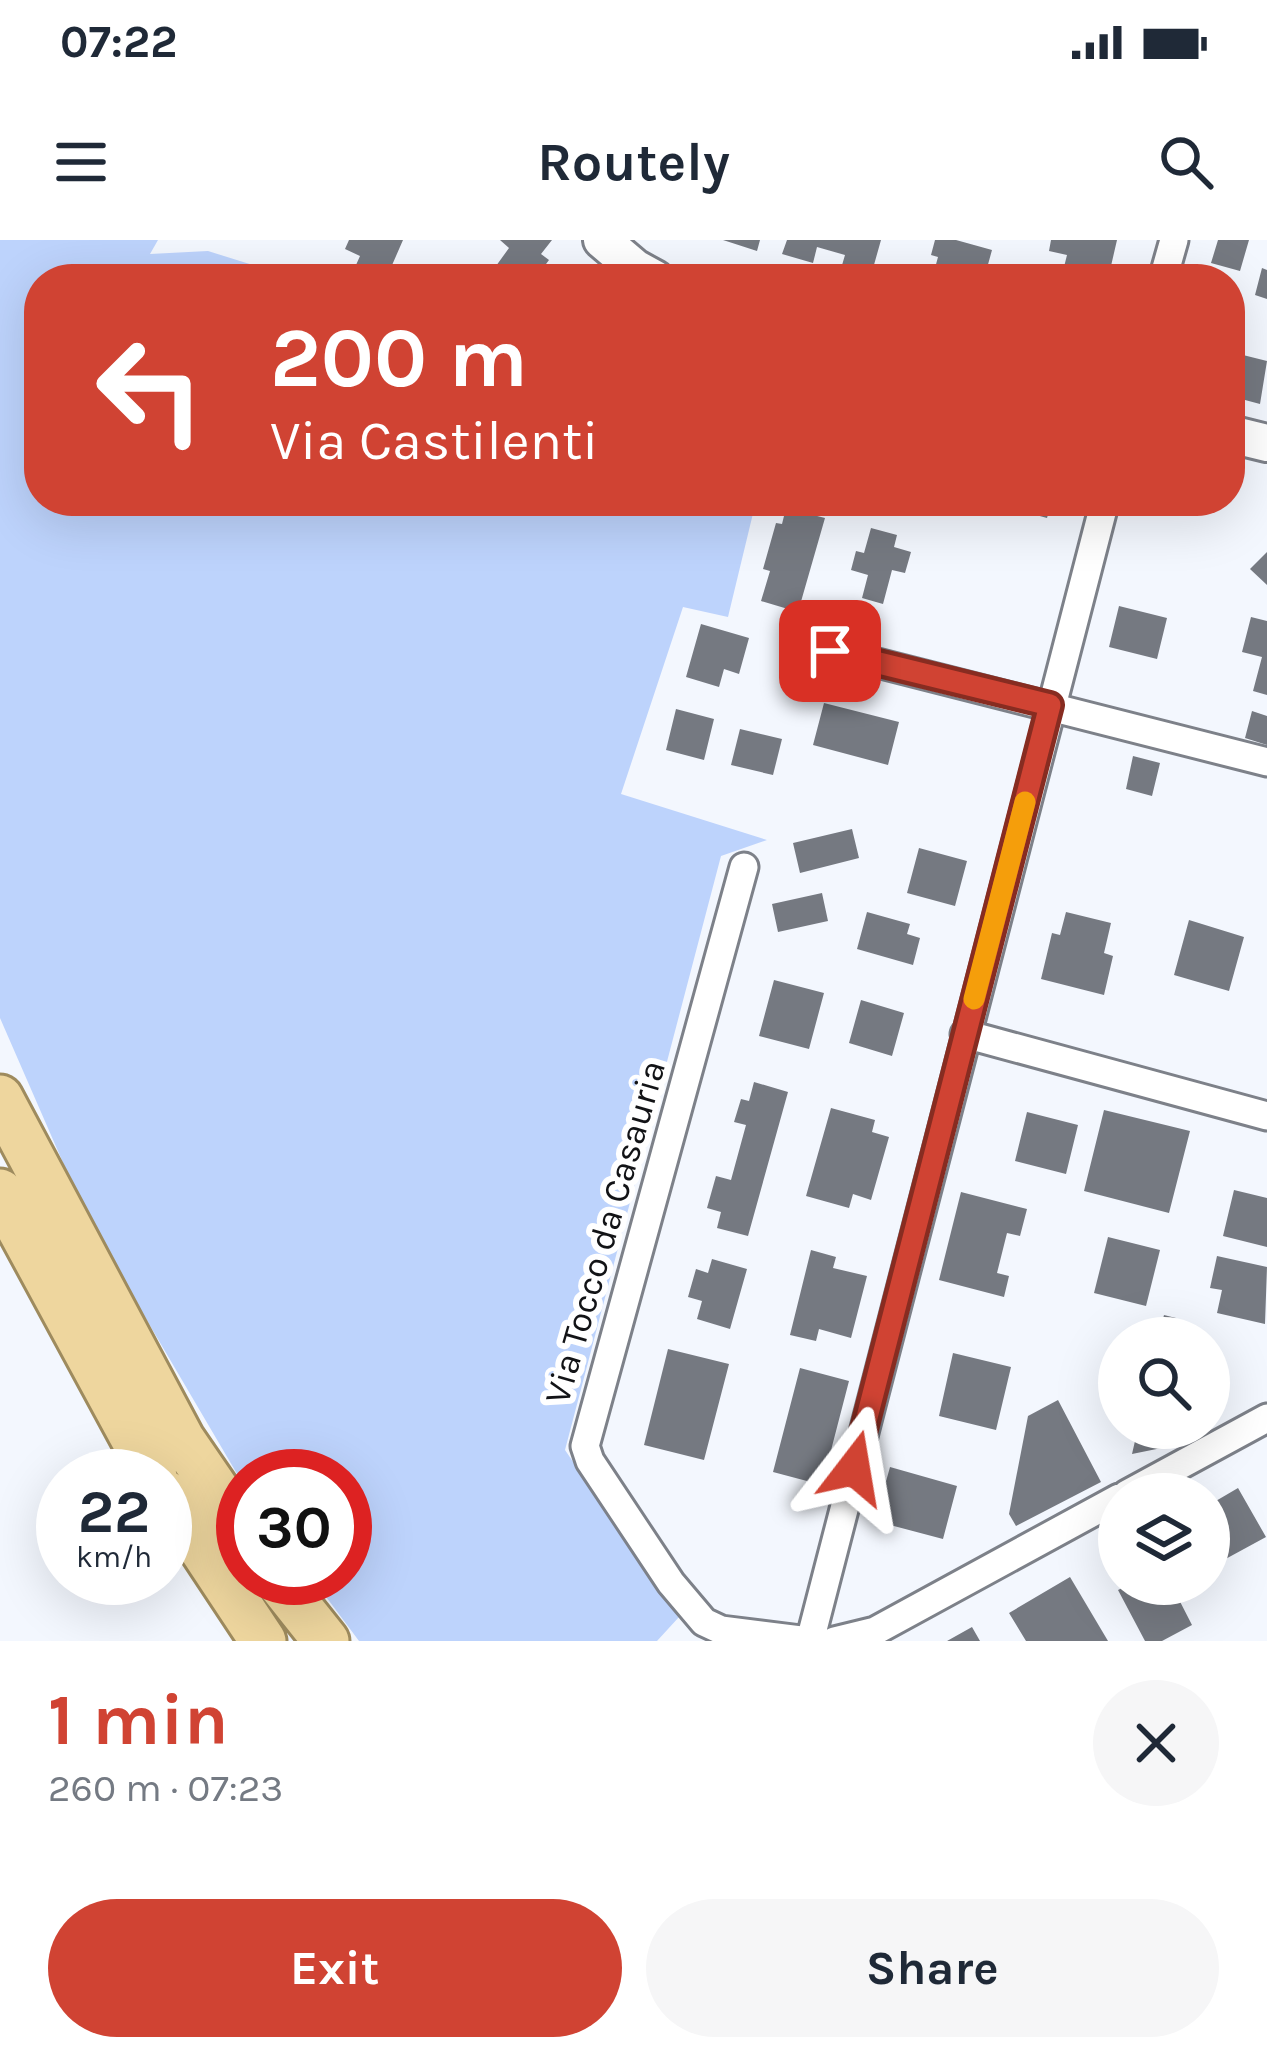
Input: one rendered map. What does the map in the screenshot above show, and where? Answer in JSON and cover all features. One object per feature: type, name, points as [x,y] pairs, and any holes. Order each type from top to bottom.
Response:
[{"type":"highway","points":[[0,1098],[153,1449]]},
{"type":"highway","points":[[0,1192],[150,1449]]},
{"type":"highway","points":[[192,1490],[216,1509]]},
{"type":"highway","points":[[192,1520],[263,1641]]},
{"type":"highway","points":[[297,1605],[326,1641]]},
{"type":"street","points":[[602,240],[629,264]]},
{"type":"street","points":[[810,1641],[1101,516]]},
{"type":"street","points":[[830,651],[1267,762]]},
{"type":"street","name":"Via Tocco da Casauria","points":[[744,867],[585,1447],[671,1583],[704,1622],[721,1630],[810,1641]]},
{"type":"street","points":[[965,1034],[1267,1116]]},
{"type":"street","points":[[1165,1473],[1267,1418]]},
{"type":"street","points":[[834,1641],[875,1631],[1098,1510]]},
{"type":"shaded area","points":[[0,240],[158,240],[150,254],[208,251],[249,264],[24,264],[24,516],[752,516],[728,617],[683,607],[621,794],[767,840],[721,856],[565,1450],[679,1617],[657,1641],[359,1641],[332,1605],[372,1605],[372,1449],[222,1449],[88,1220],[0,1018]]},
{"type":"building","points":[[349,240],[403,240],[393,264],[356,264],[360,256],[345,249]]},
{"type":"building","points":[[500,240],[552,240],[541,254],[549,260],[546,264],[497,264],[509,248]]},
{"type":"building","points":[[723,240],[760,240],[757,251]]},
{"type":"building","points":[[787,240],[881,240],[874,264],[842,264],[845,255],[817,247],[813,263],[782,254]]},
{"type":"building","points":[[935,240],[956,240],[992,250],[988,264],[936,264],[938,257],[931,255]]},
{"type":"building","points":[[1051,240],[1117,240],[1111,264],[1065,264],[1067,255],[1049,251]]},
{"type":"building","points":[[1218,240],[1249,240],[1242,264],[1211,263]]},
{"type":"building","points":[[1262,268],[1267,270],[1267,299],[1255,295]]},
{"type":"building","points":[[1245,356],[1267,361],[1260,404],[1245,400]]},
{"type":"building","points":[[784,516],[825,518],[798,612],[761,601],[770,571],[763,569],[776,523],[782,524]]},
{"type":"building","points":[[871,528],[897,535],[894,547],[911,552],[905,573],[892,570],[883,604],[862,598],[868,575],[851,570],[856,551],[864,553]]},
{"type":"building","points":[[1267,552],[1267,585],[1250,569]]},
{"type":"building","points":[[1119,606],[1167,618],[1157,659],[1109,647]]},
{"type":"building","points":[[1251,617],[1267,621],[1267,695],[1253,691],[1262,657],[1242,652]]},
{"type":"building","points":[[701,624],[749,638],[739,674],[724,669],[719,687],[686,677]]},
{"type":"building","points":[[824,703],[899,722],[888,765],[813,745]]},
{"type":"building","points":[[676,709],[714,719],[704,760],[666,750]]},
{"type":"building","points":[[1252,711],[1267,716],[1267,745],[1245,738]]},
{"type":"building","points":[[740,729],[782,739],[773,775],[731,765]]},
{"type":"building","points":[[1133,756],[1160,763],[1152,796],[1126,789]]},
{"type":"building","points":[[852,829],[859,858],[800,873],[793,843]]},
{"type":"building","points":[[919,848],[967,861],[955,906],[907,893]]},
{"type":"building","points":[[822,893],[828,921],[778,932],[772,904]]},
{"type":"building","points":[[867,912],[910,924],[907,934],[920,938],[913,965],[857,949]]},
{"type":"building","points":[[1066,912],[1111,923],[1104,953],[1113,956],[1104,995],[1041,979],[1052,933],[1060,935]]},
{"type":"building","points":[[1189,920],[1244,937],[1229,991],[1174,975]]},
{"type":"building","points":[[774,980],[824,993],[809,1049],[759,1036]]},
{"type":"building","points":[[861,1000],[904,1013],[892,1056],[849,1043]]},
{"type":"building","points":[[754,1082],[788,1092],[748,1236],[717,1228],[721,1212],[707,1208],[716,1176],[731,1180],[746,1125],[734,1122],[741,1099],[749,1101]]},
{"type":"building","points":[[831,1108],[875,1120],[872,1132],[889,1137],[871,1200],[853,1194],[849,1208],[806,1196]]},
{"type":"building","points":[[1104,1110],[1190,1131],[1169,1213],[1084,1191]]},
{"type":"building","points":[[1027,1112],[1078,1125],[1066,1174],[1015,1161]]},
{"type":"building","points":[[1234,1190],[1267,1198],[1267,1247],[1223,1236]]},
{"type":"building","points":[[961,1192],[1027,1209],[1020,1236],[1007,1233],[997,1273],[1009,1276],[1004,1297],[939,1280]]},
{"type":"building","points":[[1108,1237],[1160,1250],[1146,1306],[1094,1293]]},
{"type":"building","points":[[811,1250],[836,1257],[833,1268],[867,1276],[851,1338],[819,1329],[816,1341],[790,1335]]},
{"type":"building","points":[[1217,1256],[1267,1267],[1265,1324],[1217,1313],[1222,1290],[1210,1288]]},
{"type":"building","points":[[712,1259],[747,1269],[730,1329],[697,1319],[702,1301],[688,1297],[696,1269],[708,1273]]},
{"type":"building","points":[[668,1349],[729,1364],[704,1460],[644,1445]]},
{"type":"building","points":[[953,1353],[1011,1367],[996,1430],[939,1416]]},
{"type":"building","points":[[800,1368],[849,1381],[822,1485],[773,1472]]},
{"type":"building","points":[[1058,1400],[1098,1484],[1016,1526],[1009,1514],[1028,1416]]},
{"type":"building","points":[[890,1467],[957,1486],[943,1539],[875,1521]]},
{"type":"building","points":[[1238,1488],[1266,1537],[1230,1557],[1230,1493]]},
{"type":"building","points":[[1070,1577],[1108,1641],[1026,1641],[1009,1613]]},
{"type":"building","points":[[1126,1605],[1182,1605],[1192,1625],[1162,1641],[1145,1641]]},
{"type":"building","points":[[972,1627],[980,1641],[947,1641]]},
{"type":"slow traffic","points":[[974,999],[1025,802]]},
{"type":"route","points":[[830,651],[1050,705],[854,1468]]}]
